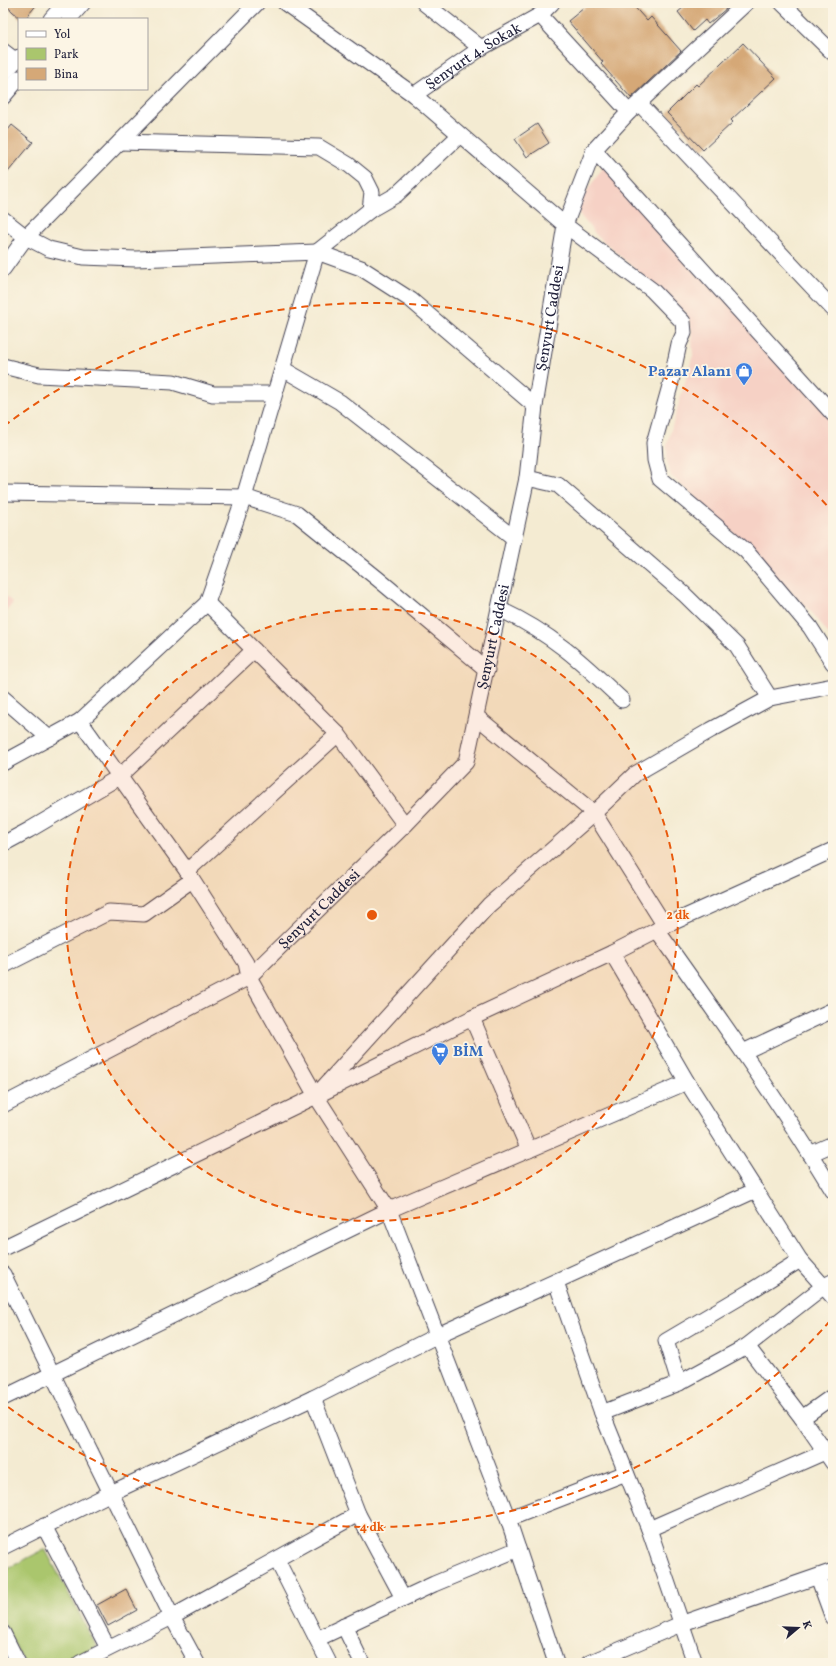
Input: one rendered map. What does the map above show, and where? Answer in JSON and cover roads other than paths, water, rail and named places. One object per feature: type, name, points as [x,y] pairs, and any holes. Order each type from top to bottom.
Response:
[{"type":"street","points":[[53,18],[65,3]]},
{"type":"street","points":[[70,18],[82,3]]},
{"type":"street","points":[[3,268],[26,237],[257,3]]},
{"type":"street","points":[[285,3],[414,95],[565,225],[652,290],[683,322],[684,333],[679,344],[670,386],[654,443],[655,460],[660,479],[746,552],[810,627],[833,663]]},
{"type":"street","points":[[424,3],[481,48]]},
{"type":"street","name":"Şenyurt 4. Sokak","points":[[414,95],[481,48],[540,15],[552,3]]},
{"type":"street","name":"Şenyurt Caddesi","points":[[3,1105],[249,978],[405,825],[466,762],[477,717],[527,478],[535,406],[565,225],[594,150],[634,107],[746,3]]},
{"type":"street","points":[[782,3],[833,53]]},
{"type":"street","points":[[540,15],[634,107],[833,309]]},
{"type":"street","points":[[3,51],[17,59],[3,74]]},
{"type":"street","points":[[3,97],[18,79]]},
{"type":"street","points":[[3,763],[80,721],[208,603],[244,497],[317,252],[370,210],[396,195],[460,135]]},
{"type":"street","points":[[120,142],[319,147],[350,165],[365,178],[372,192],[370,210]]},
{"type":"street","points":[[594,150],[833,414]]},
{"type":"street","points":[[3,219],[26,237],[50,249],[83,257],[136,259],[317,252],[361,268],[411,300],[535,406]]},
{"type":"street","points":[[3,366],[39,375],[173,382],[213,394],[274,394]]},
{"type":"street","points":[[283,369],[340,402],[514,538]]},
{"type":"street","points":[[527,478],[558,485],[684,594],[736,646],[770,698]]},
{"type":"street","points":[[3,493],[244,497],[297,514],[487,670]]},
{"type":"street","points":[[208,603],[338,734],[405,825]]},
{"type":"street","points":[[499,609],[519,618],[552,638],[580,661],[622,700]]},
{"type":"street","points":[[3,844],[119,777],[254,650]]},
{"type":"street","points":[[316,1096],[489,906],[594,814],[635,774],[710,730],[770,698],[833,686]]},
{"type":"street","points":[[3,698],[49,738]]},
{"type":"street","points":[[477,717],[594,814],[661,928],[833,1191]]},
{"type":"street","points":[[80,721],[190,875],[246,963],[249,978],[316,1096],[389,1210],[508,1519],[556,1663]]},
{"type":"street","points":[[3,966],[109,912],[144,914],[190,875],[338,734]]},
{"type":"street","points":[[3,1248],[316,1096],[472,1018],[612,953],[661,928],[833,850]]},
{"type":"street","points":[[602,1412],[679,1383],[747,1346],[830,1288],[800,1260],[687,1082],[612,953]]},
{"type":"street","points":[[743,1052],[833,1010]]},
{"type":"street","points":[[472,1018],[529,1150]]},
{"type":"street","points":[[3,1398],[389,1210],[687,1082]]},
{"type":"street","points":[[810,1154],[833,1144]]},
{"type":"street","points":[[3,1547],[111,1493],[312,1398],[438,1335],[756,1190]]},
{"type":"street","points":[[679,1383],[666,1341],[800,1260]]},
{"type":"street","points":[[3,1274],[172,1617],[197,1663]]},
{"type":"street","points":[[556,1282],[602,1412],[649,1529],[696,1663]]},
{"type":"street","points":[[649,1529],[829,1458],[802,1418],[747,1346]]},
{"type":"street","points":[[802,1418],[833,1396]]},
{"type":"street","points":[[312,1398],[358,1514],[403,1598]]},
{"type":"street","points":[[508,1519],[626,1473]]},
{"type":"street","points":[[80,1663],[172,1617],[278,1560],[358,1514]]},
{"type":"street","points":[[44,1526],[108,1648]]},
{"type":"street","points":[[317,1639],[403,1598],[518,1549]]},
{"type":"street","points":[[278,1560],[329,1663]]},
{"type":"street","points":[[588,1663],[683,1624],[833,1571]]},
{"type":"street","points":[[818,1577],[833,1618]]},
{"type":"street","points":[[344,1626],[362,1663]]},
{"type":"street","points":[[3,1633],[18,1663]]},
{"type":"place","name":"Pazar Alanı","points":[[744,386]]},
{"type":"place","name":"BİM","points":[[440,1066]]}]
